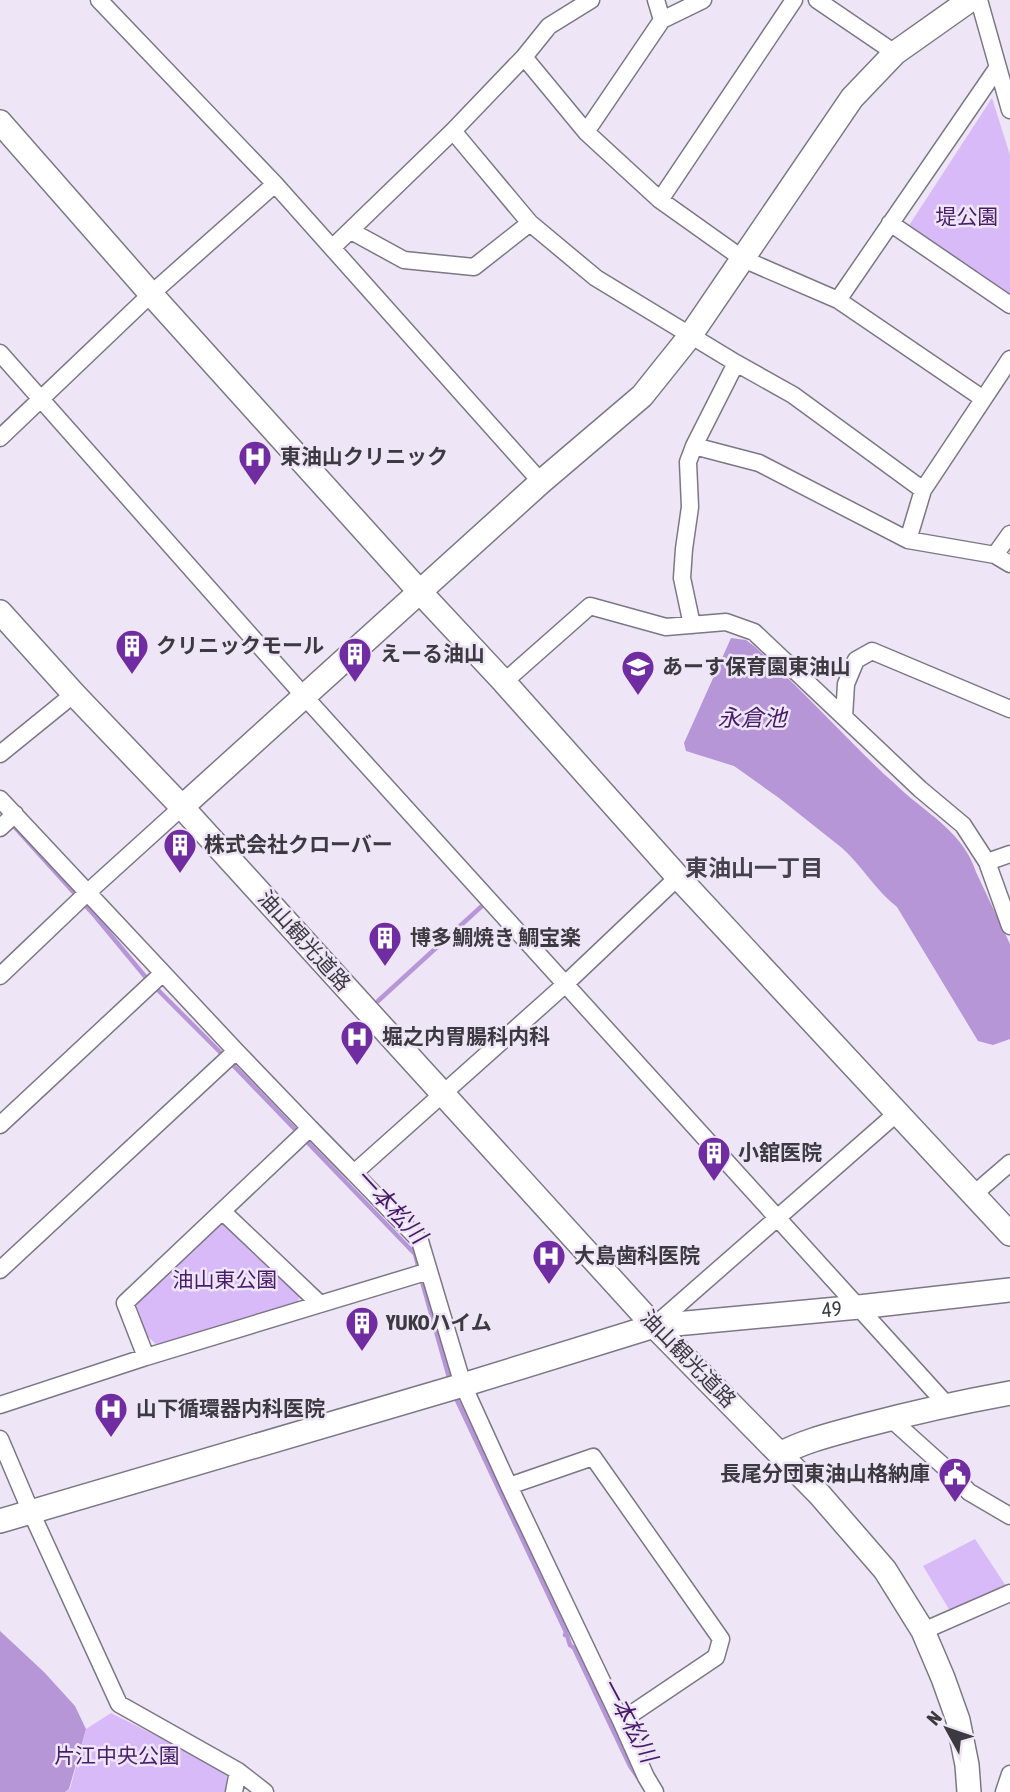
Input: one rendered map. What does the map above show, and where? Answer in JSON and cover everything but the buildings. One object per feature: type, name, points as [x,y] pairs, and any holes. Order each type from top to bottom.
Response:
[{"type":"street","points":[[99,0],[275,184],[541,482]]},
{"type":"street","points":[[332,248],[453,131],[524,57],[549,26],[591,0]]},
{"type":"street","points":[[656,0],[662,20]]},
{"type":"street","points":[[586,132],[662,20],[703,0]]},
{"type":"street","points":[[660,200],[794,0]]},
{"type":"street","points":[[817,0],[895,53]]},
{"type":"street","points":[[0,976],[81,898],[541,482],[642,397],[690,336],[852,98],[895,53],[970,0]]},
{"type":"street","points":[[979,0],[1010,110]]},
{"type":"street","points":[[524,57],[586,132],[660,200],[743,259],[838,300],[982,398]]},
{"type":"street","points":[[838,300],[998,66]]},
{"type":"street","points":[[0,122],[150,294],[505,682],[678,877],[1010,1234]]},
{"type":"street","points":[[453,131],[530,223],[596,278],[793,395],[923,490]]},
{"type":"street","points":[[0,438],[150,294],[275,184]]},
{"type":"street","points":[[351,231],[404,260],[474,267],[530,223]]},
{"type":"street","points":[[890,223],[1010,304]]},
{"type":"street","points":[[0,354],[564,985],[947,1405]]},
{"type":"street","points":[[908,540],[923,490],[1010,359]]},
{"type":"street","points":[[692,625],[682,578],[690,507],[688,462],[736,363]]},
{"type":"street","points":[[694,446],[759,463],[908,540],[995,555],[1010,564]]},
{"type":"street","points":[[995,555],[1010,534]]},
{"type":"street","points":[[505,682],[590,606],[666,626],[726,622],[754,632],[920,789],[963,825],[987,862],[1010,926]]},
{"type":"street","name":"油山観光道路","points":[[0,612],[182,807],[654,1326],[820,1495],[884,1570],[923,1631],[943,1678],[958,1720],[967,1765],[969,1792]]},
{"type":"street","points":[[844,717],[846,684],[856,660],[872,650],[1010,709]]},
{"type":"street","points":[[0,754],[75,694]]},
{"type":"street","points":[[0,799],[6,822],[304,1134],[354,1173],[420,1241],[422,1273],[454,1387],[509,1486],[621,1721],[647,1786]]},
{"type":"street","points":[[987,862],[1010,855]]},
{"type":"street","points":[[354,1173],[564,985],[678,877]]},
{"type":"street","points":[[0,1125],[156,979]]},
{"type":"street","points":[[0,1270],[230,1056]]},
{"type":"street","points":[[654,1326],[897,1113]]},
{"type":"street","points":[[146,1357],[125,1303],[304,1134]]},
{"type":"street","points":[[974,1194],[1010,1163]]},
{"type":"street","points":[[222,1211],[320,1304]]},
{"type":"street","points":[[0,1405],[146,1357],[422,1273]]},
{"type":"street","name":"49","points":[[0,1521],[654,1326],[1010,1290]]},
{"type":"street","points":[[780,1454],[807,1442],[891,1419],[1010,1393]]},
{"type":"street","points":[[891,1419],[970,1492],[1010,1516]]},
{"type":"street","points":[[0,1439],[119,1704],[238,1771],[265,1792]]},
{"type":"street","points":[[509,1486],[593,1457],[721,1639],[716,1657],[621,1721]]},
{"type":"street","points":[[923,1631],[1010,1593]]},
{"type":"street","points":[[234,1792],[238,1771]]},
{"type":"street","points":[[1004,1792],[1010,1774]]},
{"type":"green space","name":"堤公園","points":[[992,98],[1010,155],[1010,299],[906,230]]},
{"type":"green space","name":"油山東公園","points":[[230,1222],[300,1295],[297,1304],[159,1347],[147,1336],[135,1301],[222,1223]]},
{"type":"green space","points":[[975,1539],[1006,1586],[950,1611],[923,1566]]},
{"type":"green space","name":"片江中央公園","points":[[111,1713],[222,1769],[227,1775],[225,1792],[65,1792],[70,1789],[86,1729]]},
{"type":"water","name":"永倉池","points":[[731,638],[746,640],[754,646],[885,775],[960,842],[972,861],[1010,944],[1010,1039],[993,1045],[978,1041],[897,907],[882,894],[842,848],[734,766],[686,751],[684,743]]},
{"type":"water","points":[[0,1631],[44,1672],[75,1706],[86,1729],[69,1789],[65,1792],[0,1792]]},
{"type":"waterway","name":"一本松川","points":[[11,823],[95,916],[148,980]]},
{"type":"waterway","points":[[378,1001],[483,905]]},
{"type":"waterway","name":"一本松川","points":[[154,986],[225,1057]]},
{"type":"waterway","name":"一本松川","points":[[231,1063],[415,1254],[419,1269]]},
{"type":"waterway","name":"一本松川","points":[[421,1278],[450,1381]]},
{"type":"waterway","name":"一本松川","points":[[455,1396],[566,1632],[565,1635],[574,1648],[630,1766],[641,1782]]},
{"type":"place","name":"東油山クリニック","points":[[255,487]]},
{"type":"place","name":"クリニックモール","points":[[132,676]]},
{"type":"place","name":"えーる油山","points":[[355,684]]},
{"type":"place","name":"あーす保育園東油山","points":[[638,697]]},
{"type":"place","name":"株式会社クローバー","points":[[180,875]]},
{"type":"place","name":"博多鯛焼き 鯛宝楽","points":[[385,968]]},
{"type":"place","name":"堀之内胃腸科内科","points":[[357,1067]]},
{"type":"place","name":"小舘医院","points":[[714,1183]]},
{"type":"place","name":"大島歯科医院","points":[[549,1286]]},
{"type":"place","name":"YUKOハイム","points":[[362,1353]]},
{"type":"place","name":"山下循環器内科医院","points":[[111,1439]]},
{"type":"place","name":"長尾分団東油山格納庫","points":[[955,1504]]},
{"type":"district","name":"東油山一丁目","points":[[754,868]]}]
